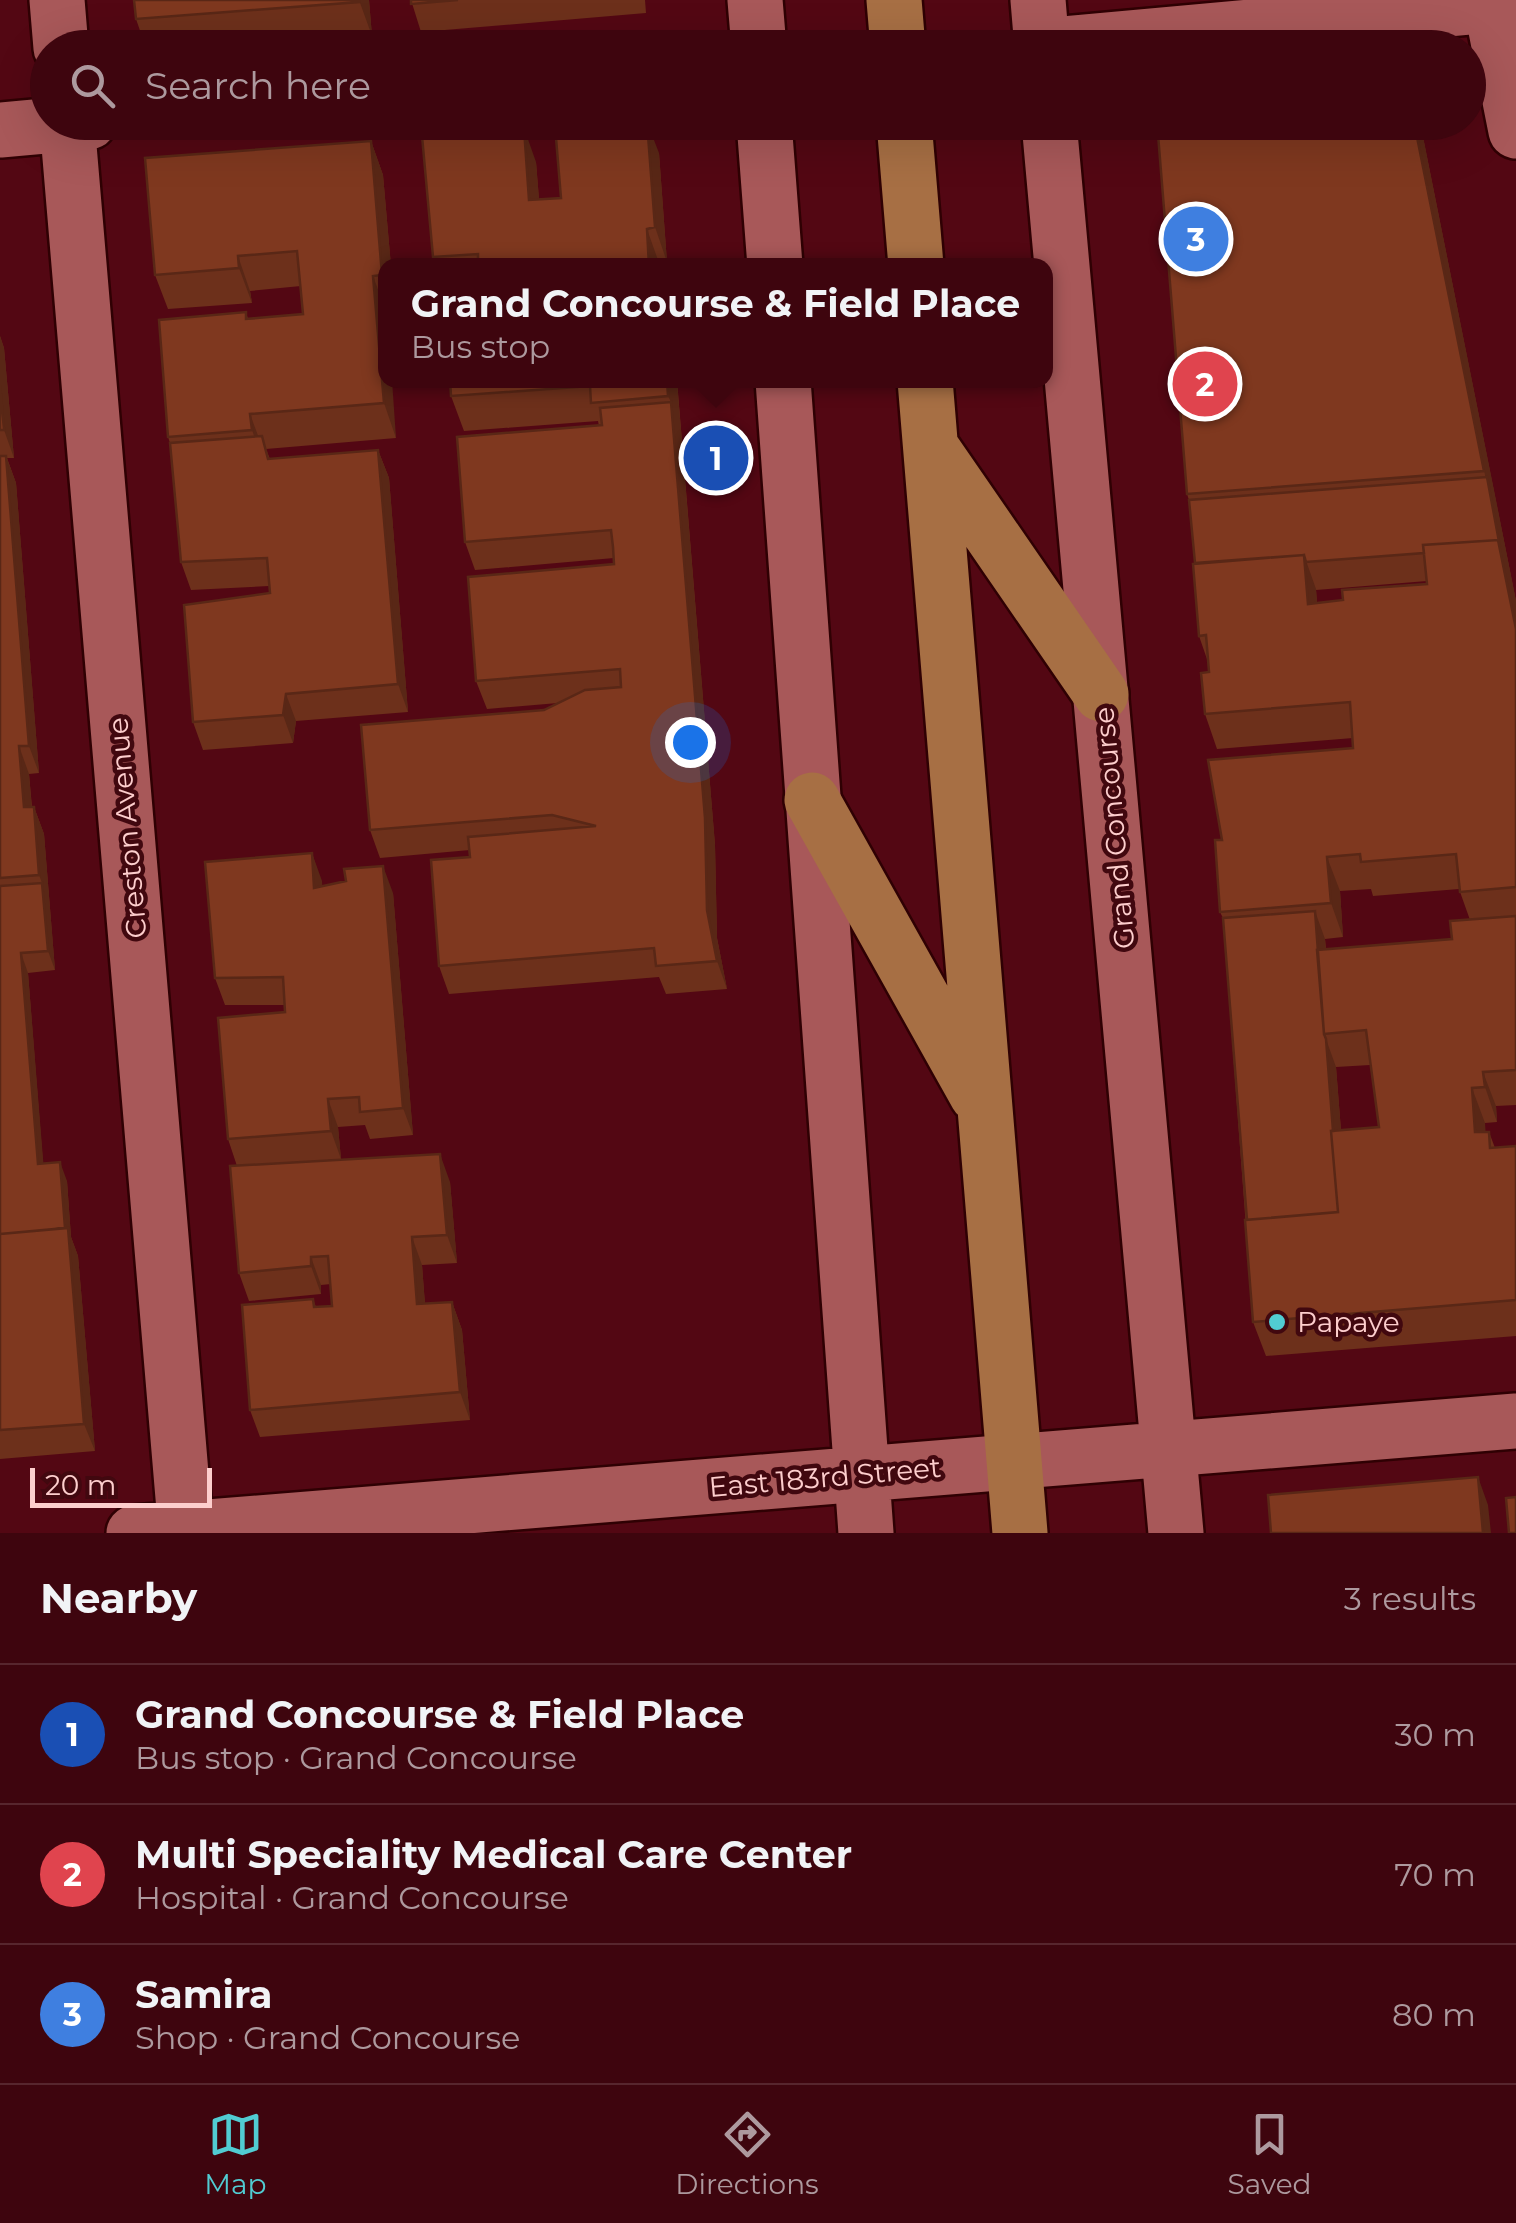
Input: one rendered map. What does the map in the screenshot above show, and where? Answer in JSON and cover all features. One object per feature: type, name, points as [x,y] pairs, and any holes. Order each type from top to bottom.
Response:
[{"type":"main road","points":[[894,0],[896,30]]},
{"type":"main road","points":[[906,140],[915,258]]},
{"type":"main road","points":[[926,388],[1020,1533]]},
{"type":"main road","points":[[930,446],[1101,694]]},
{"type":"main road","points":[[812,800],[986,1111]]},
{"type":"street","points":[[57,0],[59,30]]},
{"type":"street","points":[[755,0],[758,30]]},
{"type":"street","points":[[1038,0],[1041,30]]},
{"type":"street","points":[[1215,30],[1491,3],[1516,131]]},
{"type":"street","points":[[0,130],[30,127]]},
{"type":"street","name":"Creston Avenue","points":[[75,140],[169,1532]]},
{"type":"street","points":[[765,140],[773,258]]},
{"type":"street","name":"Grand Concourse","points":[[1051,140],[1172,1449],[1176,1533]]},
{"type":"street","points":[[784,388],[866,1533]]},
{"type":"street","name":"East 183rd Street","points":[[169,1532],[1516,1421]]},
{"type":"building","points":[[134,0],[359,0],[359,2],[136,19]]},
{"type":"building","points":[[411,0],[458,0],[411,4]]},
{"type":"building","points":[[422,140],[525,140],[529,200],[561,198],[556,140],[648,140],[655,227],[647,229],[649,258],[478,258],[478,254],[433,257]]},
{"type":"building","points":[[1158,140],[1418,140],[1484,471],[1187,494]]},
{"type":"building","points":[[371,141],[381,258],[378,275],[373,276],[378,388],[383,388],[384,403],[250,414],[252,430],[168,437],[159,320],[246,312],[246,319],[303,314],[297,251],[238,256],[239,268],[155,275],[145,158]]},
{"type":"building","points":[[0,385],[4,430],[0,430]]},
{"type":"building","points":[[450,388],[562,388],[451,396]]},
{"type":"building","points":[[590,388],[668,388],[668,396],[591,403]]},
{"type":"building","points":[[671,402],[705,818],[707,910],[717,961],[656,966],[654,948],[439,966],[431,860],[470,857],[468,837],[596,826],[552,815],[370,830],[361,725],[544,710],[585,690],[621,687],[620,669],[476,681],[468,577],[614,564],[613,547],[611,530],[465,542],[457,437],[602,425],[600,408]]},
{"type":"building","points":[[262,436],[268,459],[378,450],[398,684],[286,694],[283,715],[193,722],[184,605],[270,593],[267,558],[181,562],[170,443]]},
{"type":"building","points":[[0,456],[6,456],[29,746],[19,746],[24,807],[34,807],[39,875],[0,878]]},
{"type":"building","points":[[1487,477],[1500,547],[1498,540],[1423,545],[1424,553],[1306,562],[1304,555],[1195,563],[1189,500]]},
{"type":"building","points":[[1498,540],[1516,629],[1516,887],[1460,892],[1456,854],[1361,862],[1360,854],[1327,857],[1331,903],[1220,912],[1215,840],[1222,840],[1208,760],[1353,748],[1350,702],[1205,714],[1201,673],[1209,672],[1206,635],[1199,636],[1193,564],[1304,555],[1308,604],[1343,600],[1342,590],[1427,584],[1423,545]]},
{"type":"building","points":[[312,853],[314,888],[346,881],[344,869],[383,866],[403,1108],[360,1112],[359,1097],[328,1099],[331,1131],[228,1139],[218,1018],[285,1012],[283,977],[215,978],[205,862]]},
{"type":"building","points":[[42,883],[48,951],[21,953],[38,1164],[60,1162],[65,1228],[0,1234],[0,886]]},
{"type":"building","points":[[1315,911],[1338,1212],[1247,1220],[1223,918]]},
{"type":"building","points":[[1516,916],[1516,1070],[1483,1072],[1485,1087],[1472,1088],[1475,1132],[1489,1132],[1490,1148],[1516,1146],[1516,1300],[1253,1322],[1245,1220],[1338,1212],[1331,1131],[1379,1127],[1366,1030],[1324,1034],[1317,950],[1452,939],[1450,921]]},
{"type":"building","points":[[440,1154],[447,1235],[412,1237],[417,1304],[452,1302],[460,1392],[250,1410],[242,1305],[313,1299],[314,1307],[332,1306],[328,1256],[311,1257],[311,1266],[239,1273],[230,1166]]},
{"type":"building","points":[[68,1228],[84,1424],[0,1430],[0,1234]]},
{"type":"building","points":[[1478,1477],[1483,1533],[1271,1533],[1268,1495]]},
{"type":"building","points":[[1516,1497],[1516,1533],[1509,1533],[1506,1498]]},
{"type":"place","name":"Samira","points":[[1196,239]]},
{"type":"place","name":"Multi Speciality Medical Care Center","points":[[1205,384]]},
{"type":"place","name":"Grand Concourse & Field Place","points":[[716,458]]},
{"type":"place","name":"Papaye","points":[[1277,1322]]}]
